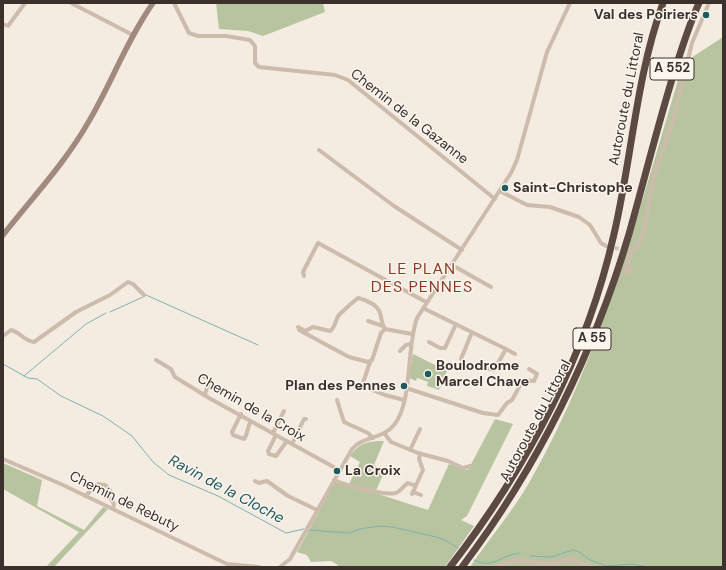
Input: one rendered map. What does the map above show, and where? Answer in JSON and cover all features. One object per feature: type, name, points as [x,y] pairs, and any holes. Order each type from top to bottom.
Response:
[{"type":"highway","name":"Autoroute du Littoral","points":[[450,567],[496,501],[534,438],[568,370],[591,316],[615,233],[641,82],[654,27],[662,3]]},
{"type":"highway","name":"A 552","points":[[654,136],[677,49],[694,3]]},
{"type":"highway","name":"Autoroute du Littoral","points":[[462,567],[523,477],[575,378],[602,313],[617,271],[628,236],[654,136],[687,32],[699,3]]},
{"type":"main road","points":[[3,235],[61,162],[89,122],[133,35],[153,3]]},
{"type":"street","points":[[3,24],[8,26],[25,3]]},
{"type":"street","points":[[71,3],[133,35]]},
{"type":"street","name":"Chemin de la Gazanne","points":[[174,3],[189,33],[198,36],[226,36],[250,40],[255,46],[255,63],[259,67],[334,75],[348,80],[495,199]]},
{"type":"street","points":[[280,567],[290,559],[339,470],[354,447],[362,441],[384,433],[397,421],[404,400],[412,334],[426,302],[495,199],[517,160],[547,52],[570,3]]},
{"type":"street","points":[[632,269],[628,273],[625,271],[630,251],[636,248],[644,233],[655,172],[673,121],[692,43],[709,3]]},
{"type":"street","points":[[319,150],[394,206],[462,250]]},
{"type":"street","points":[[500,191],[527,205],[550,207],[579,217],[590,225],[601,243],[606,246]]},
{"type":"street","points":[[304,276],[303,272],[318,243],[426,302]]},
{"type":"street","points":[[452,264],[491,287]]},
{"type":"street","points":[[3,336],[11,330],[15,331],[29,341],[34,342],[76,312],[110,295],[128,282],[133,284],[144,295]]},
{"type":"street","points":[[370,362],[348,357],[299,329],[305,331],[313,327],[327,331],[332,330],[340,314],[345,311],[354,299],[358,298],[374,305],[379,310],[384,327],[362,384],[363,386],[385,395],[404,400]]},
{"type":"street","points":[[423,308],[515,354]]},
{"type":"street","points":[[368,321],[384,327],[412,334]]},
{"type":"street","points":[[429,342],[440,348],[445,348],[457,324]]},
{"type":"street","points":[[448,349],[457,324]]},
{"type":"street","points":[[461,358],[472,332]]},
{"type":"street","points":[[400,351],[406,345],[410,344]]},
{"type":"street","points":[[486,368],[494,370],[506,349]]},
{"type":"street","name":"Chemin de la Croix","points":[[156,360],[170,368],[175,377],[339,470]]},
{"type":"street","points":[[406,388],[483,413],[498,415],[507,403],[512,400],[523,380],[534,381],[537,374],[529,369]]},
{"type":"street","points":[[201,375],[210,380],[205,394]]},
{"type":"street","points":[[337,400],[344,422],[370,434],[373,438]]},
{"type":"street","points":[[284,411],[268,451],[269,454],[276,456],[287,441]]},
{"type":"street","points":[[241,414],[232,432],[233,434],[244,439],[247,427],[252,421]]},
{"type":"street","points":[[292,444],[304,419],[306,419]]},
{"type":"street","points":[[410,450],[420,429]]},
{"type":"street","points":[[384,433],[391,442],[420,454],[448,461],[463,468],[470,466]]},
{"type":"street","points":[[420,454],[419,459],[423,468],[413,493],[421,495]]},
{"type":"street","name":"Chemin de Rebuty","points":[[3,459],[86,496],[227,564],[259,567]]},
{"type":"street","points":[[334,480],[342,484],[382,494],[397,492],[407,483],[416,486]]},
{"type":"street","points":[[255,481],[259,483],[267,481],[288,496],[317,510]]},
{"type":"street","points":[[86,496],[98,484],[105,485],[110,490],[108,496],[114,504],[113,509]]},
{"type":"street","points":[[496,567],[516,560],[550,564],[571,559],[591,567]]},
{"type":"green space","points":[[216,3],[323,3],[325,12],[263,36],[248,31],[219,29]]},
{"type":"green space","points":[[723,37],[723,567],[470,567],[529,483],[556,432],[579,381],[619,274],[685,57],[691,58]]},
{"type":"green space","name":"Boulodrome Marcel Chave","points":[[413,354],[447,371],[439,390],[427,386],[428,382],[417,378],[416,381],[409,378]]},
{"type":"green space","points":[[495,419],[513,424],[467,516],[461,520],[474,526],[445,567],[337,567],[338,565],[331,561],[311,562],[307,555],[297,552],[335,482],[348,486],[360,462],[350,456],[357,448],[369,442],[384,441],[374,465],[385,470],[375,493],[428,510],[449,464],[468,470]]},
{"type":"green space","points":[[3,463],[42,480],[37,506],[84,530],[103,507],[108,509],[54,567],[46,567],[79,532],[3,489]]},
{"type":"waterway","points":[[146,295],[258,345]]},
{"type":"waterway","points":[[110,312],[143,297]]},
{"type":"waterway","points":[[24,376],[86,324],[106,313]]},
{"type":"waterway","name":"Ravin de la Cloche","points":[[3,364],[28,378],[37,379],[61,396],[103,416],[132,436],[153,462],[169,475],[218,496],[286,533],[304,529]]},
{"type":"waterway","name":"Ravin de la Cloche","points":[[309,530],[349,533],[359,529],[380,526],[392,527],[436,537],[445,540],[458,548]]},
{"type":"waterway","name":"Ravin de la Cloche","points":[[530,556],[551,557],[573,550],[579,552],[588,559],[606,566],[632,564],[647,567]]},
{"type":"waterway","name":"Ravin de la Cloche","points":[[474,560],[480,563],[491,563],[519,553]]},
{"type":"tunnel","points":[[609,247],[626,250]]},
{"type":"place","name":"Val des Poiriers","points":[[706,15]]},
{"type":"place","name":"Saint-Christophe","points":[[505,188]]},
{"type":"place","name":"Boulodrome Marcel Chave","points":[[428,374]]},
{"type":"place","name":"Plan des Pennes","points":[[404,386]]},
{"type":"place","name":"La Croix","points":[[337,471]]},
{"type":"district","name":"LE PLAN DES PENNES","points":[[422,279]]}]
